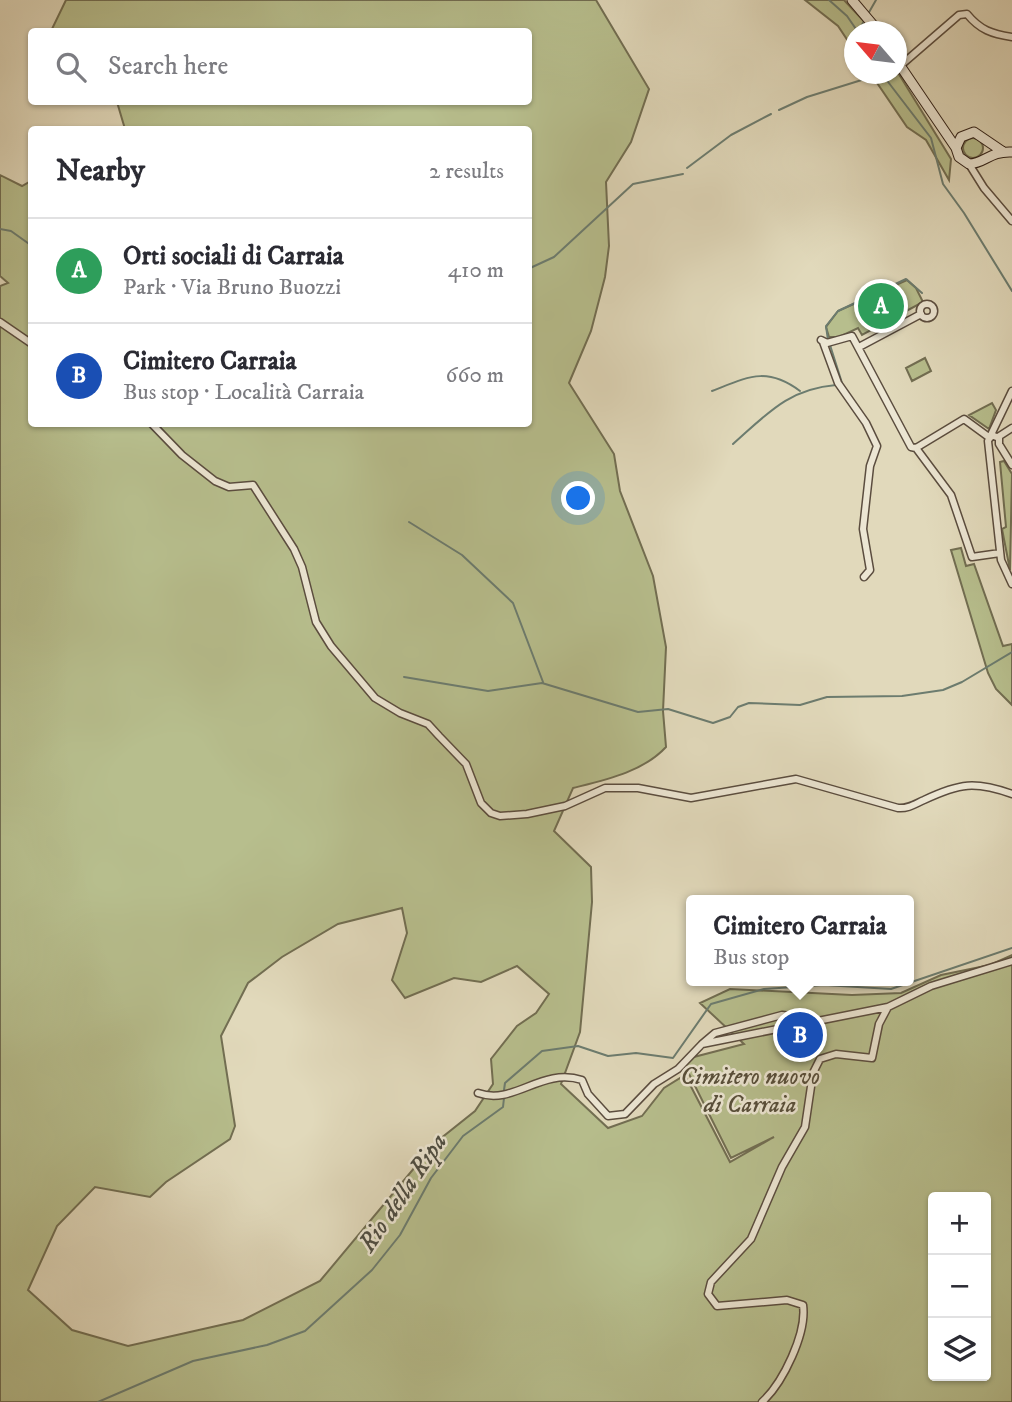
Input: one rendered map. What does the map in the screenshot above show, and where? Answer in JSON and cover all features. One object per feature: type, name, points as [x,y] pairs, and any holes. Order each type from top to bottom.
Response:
[{"type":"main road","points":[[852,0],[870,21]]},
{"type":"main road","points":[[907,76],[956,148],[959,157],[969,164],[1002,151]]},
{"type":"main road","points":[[947,135],[961,136],[974,132],[983,136],[988,144],[1002,151],[1012,152]]},
{"type":"main road","points":[[956,148],[961,136]]},
{"type":"main road","points":[[983,159],[988,144]]},
{"type":"street","points":[[907,56],[960,15],[967,13],[975,24],[992,34],[1012,37]]},
{"type":"street","points":[[978,176],[983,159]]},
{"type":"street","points":[[969,164],[984,188],[1012,221]]},
{"type":"street","points":[[859,347],[921,314]]},
{"type":"street","points":[[0,322],[28,341]]},
{"type":"street","points":[[864,577],[870,570],[863,529],[864,500],[877,446],[866,423],[838,383],[822,341],[849,335],[859,347],[905,438],[911,447],[916,448],[951,495],[972,557],[1000,553]]},
{"type":"street","points":[[1012,391],[994,440],[1000,553],[1012,584]]},
{"type":"street","points":[[916,448],[964,419],[994,440],[1012,465]]},
{"type":"street","points":[[155,427],[182,455],[215,481],[229,487],[249,484],[255,487],[294,549],[305,577],[316,622],[327,640],[375,698],[400,713],[428,724],[466,764],[481,803],[491,814],[527,814],[565,806],[605,788],[638,788],[691,798],[796,779],[898,808],[910,807],[952,788],[971,784],[983,784],[1012,794]]},
{"type":"street","points":[[994,440],[1012,428]]},
{"type":"street","points":[[702,1044],[761,1035],[888,1007],[930,986],[1012,961]]},
{"type":"street","points":[[762,1402],[773,1393],[787,1368],[804,1317],[803,1305],[787,1300],[717,1306],[708,1294],[711,1282],[751,1239],[782,1167],[805,1127],[813,1073],[820,1059],[836,1054],[872,1058],[879,1024],[888,1007]]},
{"type":"street","points":[[478,1093],[488,1097],[513,1093],[537,1082],[566,1075],[582,1080],[588,1094],[608,1116],[625,1114],[654,1084],[678,1069],[715,1032],[782,1016],[791,1016],[805,1026]]},
{"type":"street","points":[[758,1022],[761,1035]]},
{"type":"green space","name":"Cimitero nuovo di Carraia","points":[[66,0],[596,0],[649,89],[631,142],[606,182],[609,246],[605,277],[591,331],[569,383],[614,454],[620,491],[653,576],[666,647],[663,711],[666,747],[657,756],[635,769],[573,788],[554,831],[591,867],[592,902],[580,1032],[561,1084],[608,1128],[642,1116],[664,1088],[685,1075],[730,1162],[774,1137],[731,1158],[685,1066],[694,1057],[744,1044],[700,1003],[730,989],[852,995],[901,993],[941,975],[990,965],[1012,955],[1012,1402],[0,1402],[0,286],[8,283],[0,276],[0,175],[22,186],[28,183],[28,427],[532,427],[532,126],[124,126],[118,105],[532,105],[532,28],[52,28]],"holes":[[[402,908],[407,933],[392,980],[405,998],[454,978],[481,982],[517,966],[549,994],[536,1013],[517,1026],[491,1059],[493,1084],[475,1111],[435,1143],[320,1281],[243,1320],[128,1346],[72,1330],[28,1290],[57,1226],[95,1187],[150,1197],[166,1182],[230,1139],[235,1126],[221,1036],[248,983],[282,957],[338,924]]]},
{"type":"green space","points":[[805,0],[844,0],[864,21],[844,21],[844,35],[838,26]]},
{"type":"green space","points":[[878,84],[905,84],[951,159],[949,180],[926,140],[907,127]]},
{"type":"green space","points":[[969,138],[977,138],[983,148],[977,158],[969,158],[963,152],[963,144]]},
{"type":"green space","points":[[907,280],[916,288],[923,302],[862,335],[858,328],[839,337],[829,337],[826,327],[838,311]]},
{"type":"green space","points":[[925,358],[931,371],[912,381],[906,368]]},
{"type":"green space","points":[[992,403],[996,410],[989,429],[969,415]]},
{"type":"green space","points":[[1004,461],[1012,474],[1010,570],[1002,529],[1006,527],[1000,462]]},
{"type":"green space","points":[[961,548],[966,566],[974,564],[1003,646],[1012,644],[1012,705],[996,689],[988,673],[951,550]]},
{"type":"waterway","points":[[829,0],[850,21]]},
{"type":"waterway","points":[[868,14],[876,0]]},
{"type":"waterway","points":[[779,110],[807,97],[849,84]]},
{"type":"waterway","points":[[890,84],[931,138],[943,184],[1012,291]]},
{"type":"waterway","points":[[687,168],[731,135],[771,114]]},
{"type":"waterway","points":[[532,267],[554,257],[633,184],[683,174]]},
{"type":"waterway","points":[[0,229],[11,231],[28,243]]},
{"type":"waterway","points":[[828,340],[826,326],[838,311],[906,279],[922,293]]},
{"type":"waterway","points":[[830,345],[842,383]]},
{"type":"waterway","points":[[712,391],[757,376],[777,378],[800,391]]},
{"type":"waterway","points":[[733,444],[768,413],[791,398],[819,387],[836,385]]},
{"type":"waterway","points":[[409,522],[462,555],[513,603],[543,682]]},
{"type":"waterway","points":[[404,677],[488,691],[542,683],[638,712],[668,709],[713,723],[730,717],[738,707],[749,703],[800,705],[827,697],[902,696],[943,690],[962,682],[1012,652]]},
{"type":"waterway","name":"Rio della Ripa","points":[[914,981],[1012,948]]},
{"type":"waterway","name":"Rio della Ripa","points":[[504,1090],[505,1083],[542,1051],[578,1046],[608,1056],[636,1053],[673,1058],[711,1004],[764,989],[809,986]]},
{"type":"waterway","name":"Rio della Ripa","points":[[841,986],[891,989],[900,986]]},
{"type":"waterway","name":"Rio della Ripa","points":[[98,1402],[193,1361],[267,1345],[305,1331],[372,1270],[400,1235],[431,1178],[463,1136],[503,1107],[504,1098]]},
{"type":"place","name":"Orti sociali di Carraia","points":[[881,306]]},
{"type":"place","name":"Cimitero Carraia","points":[[800,1035]]}]
